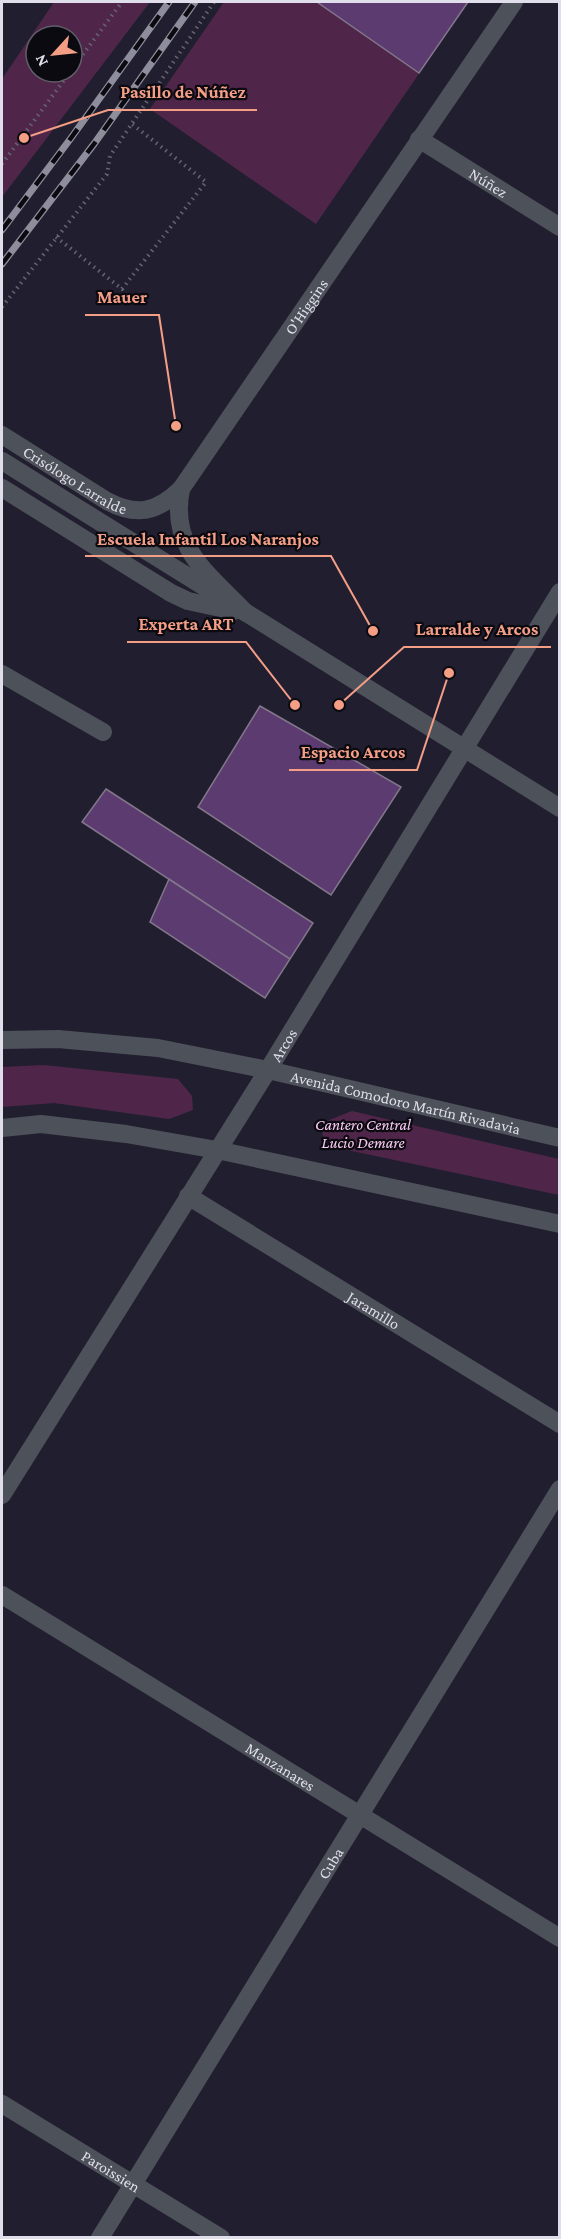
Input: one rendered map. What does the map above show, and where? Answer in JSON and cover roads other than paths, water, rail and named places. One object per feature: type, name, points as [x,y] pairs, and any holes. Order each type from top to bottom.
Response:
[{"type":"street","name":"O'Higgins","points":[[246,613],[199,564],[186,546],[178,518],[181,489],[514,2]]},
{"type":"street","name":"Núñez","points":[[419,139],[560,226]]},
{"type":"street","name":"Crisólogo Larralde","points":[[2,435],[107,501],[121,507],[140,511],[152,509],[164,504],[181,489]]},
{"type":"street","name":"Crisólogo Larralde","points":[[2,461],[560,808]]},
{"type":"street","name":"Crisólogo Larralde","points":[[2,488],[171,593],[188,601],[246,613]]},
{"type":"street","name":"Arcos","points":[[2,1496],[268,1070],[560,592]]},
{"type":"street","points":[[2,674],[103,732]]},
{"type":"street","name":"Avenida Comodoro Martín Rivadavia","points":[[2,1040],[58,1039],[158,1048],[268,1070],[560,1138]]},
{"type":"street","points":[[2,1128],[41,1124],[126,1134],[216,1150],[560,1224]]},
{"type":"street","name":"Jaramillo","points":[[188,1196],[560,1424]]},
{"type":"street","name":"Cuba","points":[[100,2238],[560,1489]]},
{"type":"street","name":"Manzanares","points":[[2,1595],[560,1938]]},
{"type":"street","name":"Paroissien","points":[[2,2104],[220,2238]]},
{"type":"railway","points":[[2,230],[169,2]]},
{"type":"railway","points":[[2,264],[94,144],[195,2]]},
{"type":"place","name":"Pasillo de Núñez","points":[[24,138]]},
{"type":"place","name":"Mauer","points":[[176,426]]},
{"type":"place","name":"Escuela Infantil Los Naranjos","points":[[373,631]]},
{"type":"place","name":"Espacio Arcos","points":[[449,673]]},
{"type":"place","name":"Experta ART","points":[[295,705]]},
{"type":"place","name":"Larralde y Arcos","points":[[339,705]]},
{"type":"park label","name":"Cantero Central Lucio Demare","points":[[363,1133]]}]
